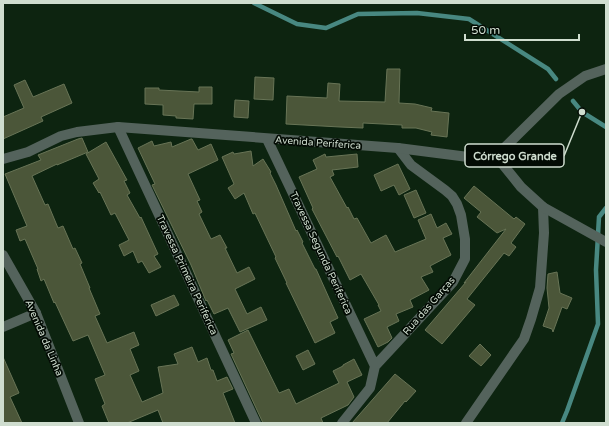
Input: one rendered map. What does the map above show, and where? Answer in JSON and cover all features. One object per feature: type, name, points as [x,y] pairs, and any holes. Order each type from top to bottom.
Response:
[{"type":"street","points":[[606,69],[585,76],[559,94],[496,156],[521,187],[543,207],[606,242]]},
{"type":"street","name":"Avenida Periferica","points":[[3,160],[28,152],[61,136],[77,132],[118,127],[398,148],[476,158],[496,156]]},
{"type":"street","name":"Travessa Primeira Periferica","points":[[118,127],[256,423]]},
{"type":"street","name":"Travessa Segunda Periferica","points":[[267,139],[375,366]]},
{"type":"street","name":"Rua das Garças","points":[[375,366],[453,282],[465,259],[465,240],[461,215],[457,204],[452,196],[445,190],[411,165],[398,148]]},
{"type":"street","points":[[466,423],[524,339],[540,288],[544,233],[543,207]]},
{"type":"street","name":"Avenida da Linha","points":[[3,255],[36,313],[79,423]]},
{"type":"street","points":[[3,327],[36,313]]},
{"type":"street","points":[[342,423],[370,388],[375,366]]},
{"type":"building","points":[[387,69],[400,69],[399,103],[415,104],[432,108],[431,111],[449,113],[447,137],[431,135],[432,132],[416,128],[402,128],[402,125],[363,123],[363,128],[286,124],[287,96],[327,98],[328,83],[340,84],[339,101],[385,102]]},
{"type":"building","points":[[255,77],[274,78],[273,100],[254,99]]},
{"type":"building","points":[[25,80],[33,97],[64,84],[72,103],[41,117],[43,121],[3,139],[3,117],[24,108],[14,85]]},
{"type":"building","points":[[199,87],[212,87],[212,104],[194,104],[193,119],[176,118],[176,116],[163,115],[163,105],[145,104],[145,88],[199,92]]},
{"type":"building","points":[[235,100],[249,101],[248,118],[234,117]]},
{"type":"building","points":[[82,138],[88,152],[32,176],[45,205],[48,204],[58,228],[63,226],[73,249],[75,248],[82,263],[80,264],[100,314],[95,316],[107,343],[134,332],[139,345],[130,349],[139,371],[130,375],[142,402],[163,393],[158,367],[178,364],[174,354],[192,347],[198,362],[207,358],[217,381],[227,377],[233,389],[223,393],[235,423],[163,423],[158,410],[127,423],[109,423],[102,406],[105,404],[95,379],[105,375],[88,335],[73,341],[44,279],[41,281],[38,269],[25,239],[20,241],[16,230],[27,226],[5,174],[41,160],[38,155]]},
{"type":"building","points":[[191,139],[198,150],[211,144],[218,160],[188,174],[200,200],[197,201],[202,212],[199,214],[211,239],[220,235],[237,273],[249,267],[255,279],[235,289],[247,314],[261,307],[267,320],[240,332],[228,308],[214,314],[207,300],[206,301],[191,265],[152,185],[155,184],[138,148],[152,141],[154,146],[171,142],[172,147]]},
{"type":"building","points":[[106,142],[127,180],[124,181],[130,193],[127,195],[140,218],[141,217],[158,254],[154,256],[161,267],[149,273],[142,261],[138,263],[133,251],[124,256],[119,245],[129,240],[115,213],[111,215],[100,192],[99,193],[93,183],[99,179],[86,154]]},
{"type":"building","points":[[251,151],[253,166],[263,159],[271,172],[270,173],[296,231],[297,230],[303,242],[302,243],[316,269],[338,318],[330,322],[335,333],[315,343],[286,283],[275,258],[276,257],[255,213],[253,214],[244,193],[235,199],[228,188],[234,184],[222,157],[233,152],[234,154]]},
{"type":"building","points":[[325,154],[326,157],[357,154],[358,167],[332,170],[334,175],[330,177],[347,208],[348,207],[354,219],[357,218],[371,243],[386,235],[395,252],[426,239],[418,220],[431,214],[437,228],[446,223],[452,234],[443,238],[451,255],[430,266],[433,272],[421,277],[429,290],[410,300],[413,307],[396,314],[399,321],[387,327],[392,338],[388,342],[378,347],[364,319],[381,311],[379,305],[361,274],[350,280],[312,209],[313,208],[299,177],[317,169],[313,160]]},
{"type":"building","points":[[398,164],[410,189],[399,195],[394,185],[381,191],[374,175]]},
{"type":"building","points":[[474,186],[514,219],[516,217],[525,224],[511,243],[516,247],[509,256],[504,253],[467,299],[475,305],[442,344],[425,330],[466,282],[464,283],[506,229],[497,233],[477,217],[481,212],[464,198]]},
{"type":"building","points":[[416,190],[426,213],[414,218],[404,195]]},
{"type":"building","points":[[557,272],[560,293],[572,298],[567,309],[562,307],[553,332],[552,329],[543,326],[549,308],[547,288],[548,274]]},
{"type":"building","points":[[174,295],[179,305],[156,316],[151,305]]},
{"type":"building","points":[[248,330],[279,393],[289,389],[296,404],[339,383],[333,371],[354,359],[362,375],[347,382],[354,397],[348,405],[321,418],[323,423],[263,423],[231,354],[234,353],[228,340]]},
{"type":"building","points":[[480,344],[491,355],[481,366],[469,356]]},
{"type":"building","points":[[308,350],[315,364],[303,370],[296,356]]},
{"type":"building","points":[[3,357],[19,393],[10,397],[22,423],[3,423]]},
{"type":"building","points":[[395,374],[416,391],[406,402],[405,401],[387,423],[352,423]]},
{"type":"waterway","points":[[254,3],[297,24],[326,28],[358,14],[417,13],[469,19],[548,69],[556,79]]},
{"type":"waterway","points":[[573,101],[582,112],[606,127]]},
{"type":"waterway","points":[[562,423],[598,324],[596,270],[599,217],[606,208]]},
{"type":"place","name":"Córrego Grande","points":[[582,112]]}]
